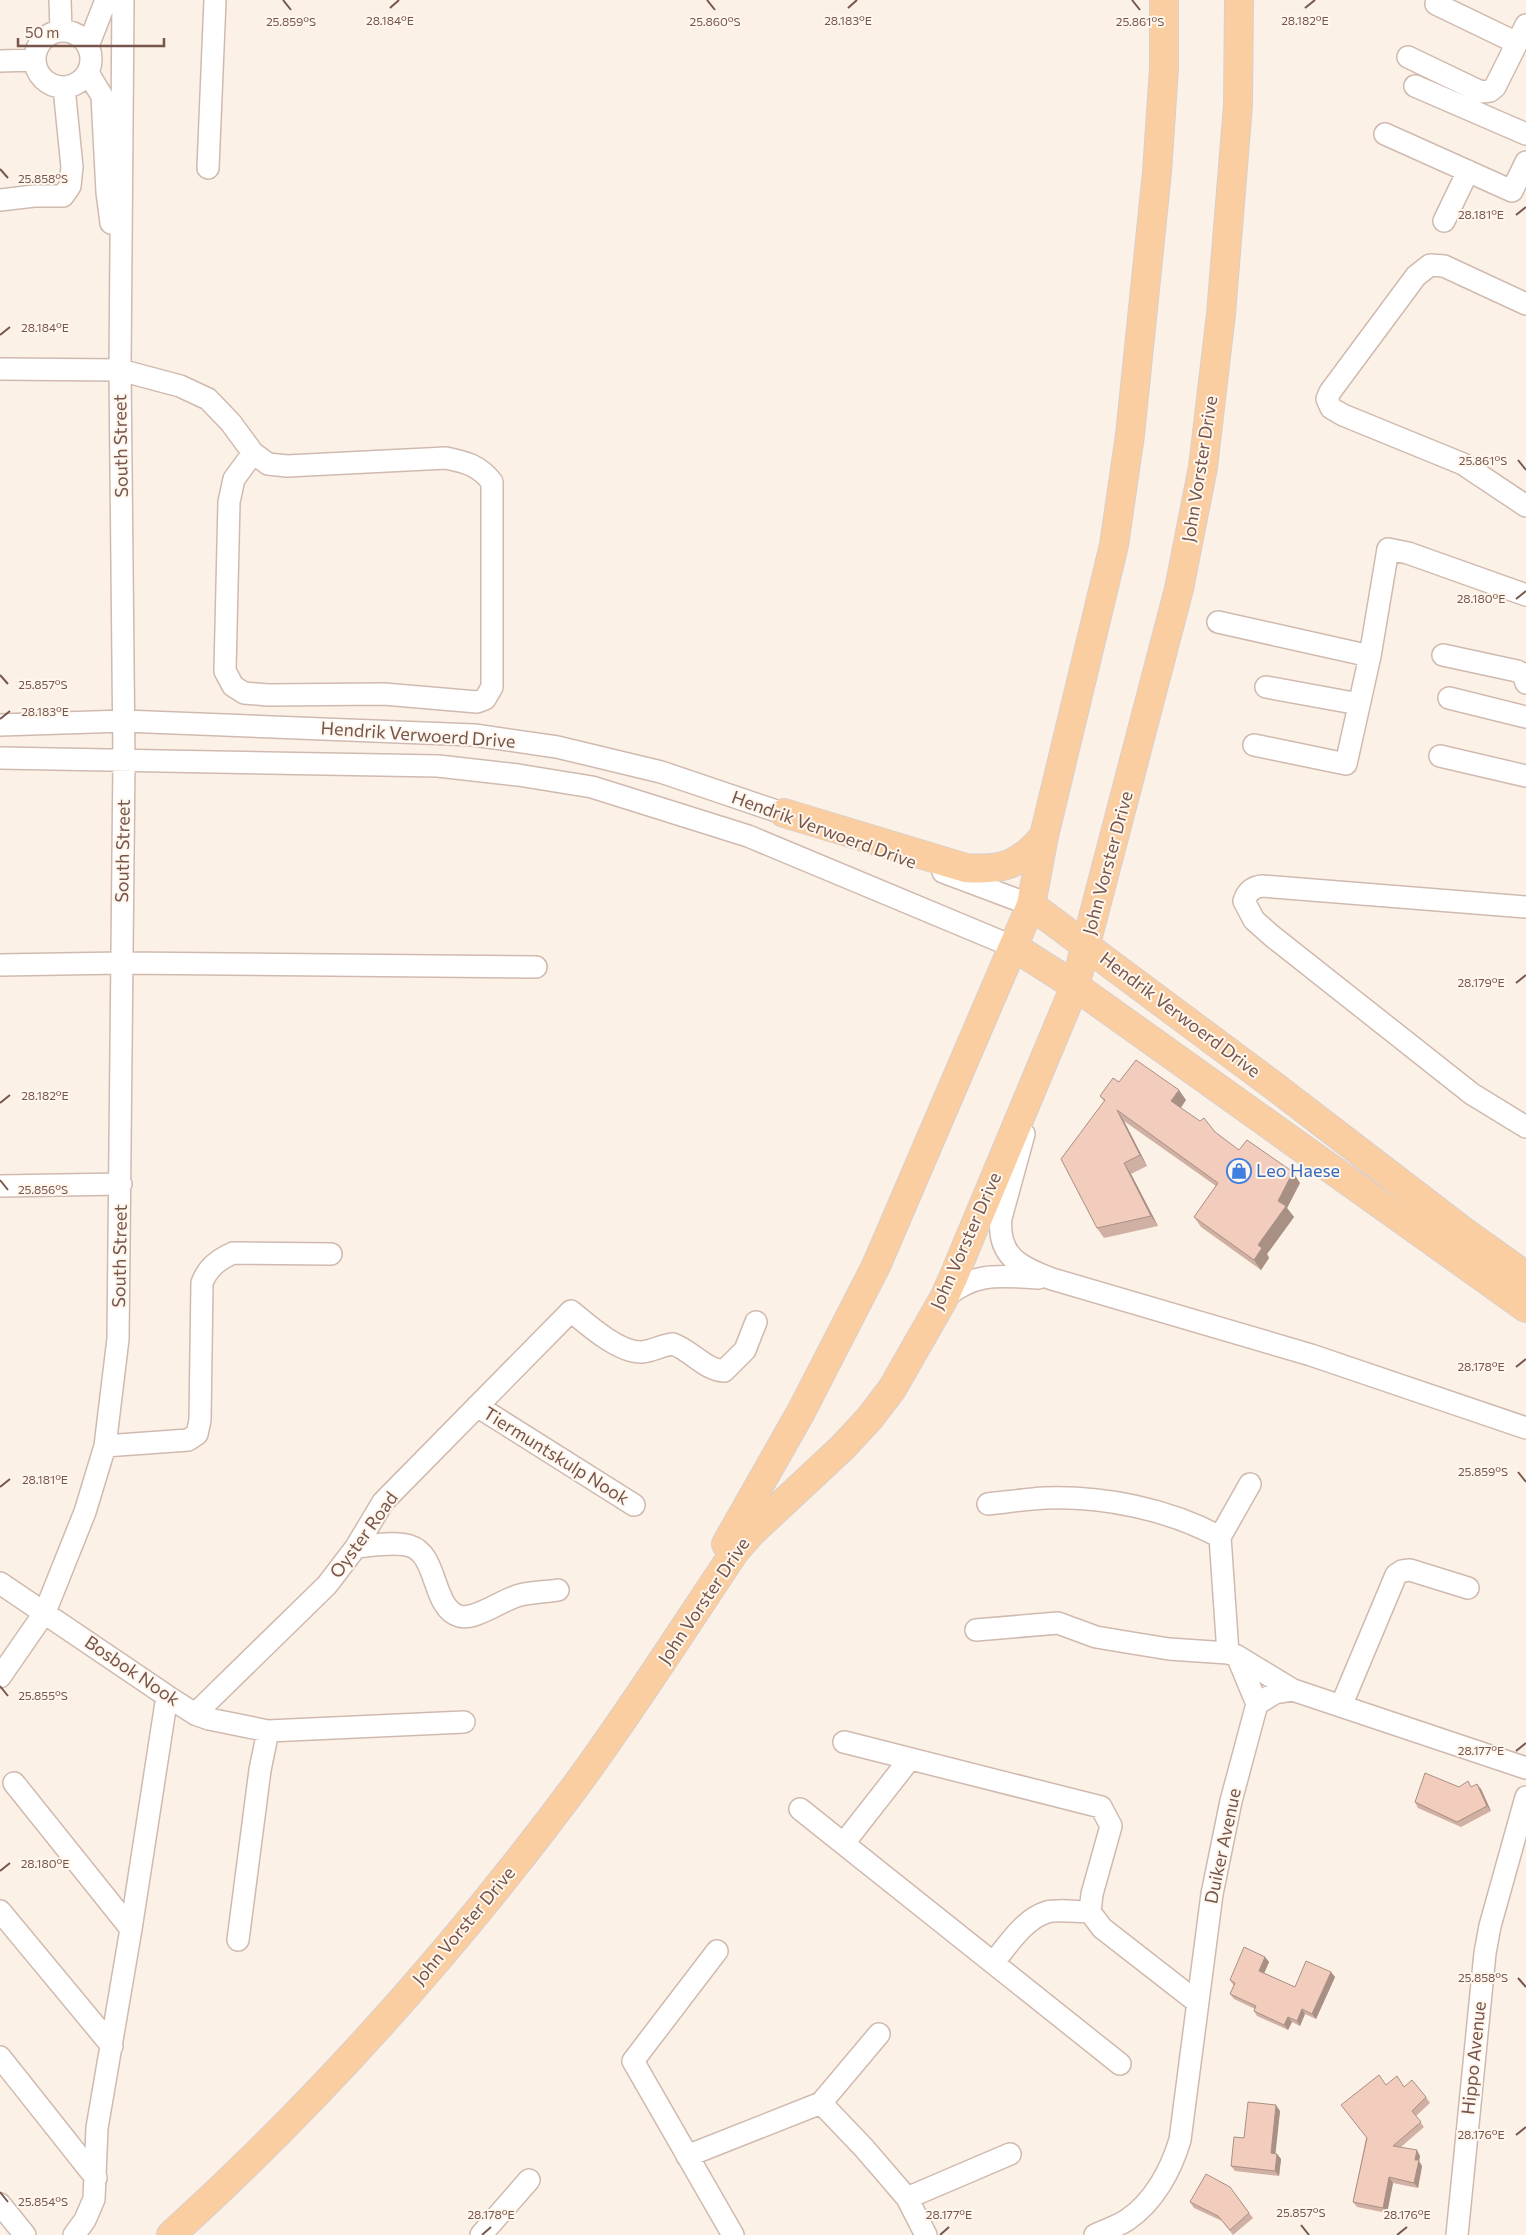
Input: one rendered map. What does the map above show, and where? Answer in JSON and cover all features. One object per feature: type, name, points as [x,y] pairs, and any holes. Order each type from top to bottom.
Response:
[{"type":"main road","name":"John Vorster Drive","points":[[154,2235],[253,2144],[391,2000],[454,1927],[521,1843],[631,1692],[728,1540],[814,1386],[876,1266],[1031,905],[1044,836],[1114,545],[1130,435],[1157,172],[1164,68],[1164,0]]},
{"type":"main road","name":"John Vorster Drive","points":[[171,2235],[260,2151],[328,2080],[461,1934],[576,1786],[639,1697],[736,1550],[752,1532],[843,1447],[869,1419],[892,1389],[944,1298],[1075,986],[1179,589],[1203,468],[1221,314],[1237,116],[1239,0]]},
{"type":"main road","points":[[784,814],[966,868],[984,870],[998,868],[1024,857],[1044,836]]},
{"type":"main road","name":"Hendrik Verwoerd Drive","points":[[1031,905],[1274,1086],[1462,1231],[1526,1276]]},
{"type":"main road","name":"Hendrik Verwoerd Drive","points":[[1014,947],[1075,986],[1526,1308]]},
{"type":"street","points":[[60,0],[61,31]]},
{"type":"street","points":[[88,46],[106,0]]},
{"type":"street","name":"South Street","points":[[0,1677],[45,1612],[85,1512],[104,1446],[118,1339],[124,760],[120,370],[123,0]]},
{"type":"street","points":[[208,168],[216,0]]},
{"type":"street","points":[[1408,57],[1481,92],[1490,91],[1495,86],[1521,34],[1436,4]]},
{"type":"street","points":[[61,31],[77,34],[88,46],[92,59],[88,74],[76,85],[64,88],[55,86],[42,78],[37,70],[35,60],[42,40],[51,34],[61,31]]},
{"type":"street","points":[[0,60],[35,60]]},
{"type":"street","points":[[88,74],[102,96],[108,214],[122,243]]},
{"type":"street","points":[[1415,86],[1526,134]]},
{"type":"street","points":[[0,200],[34,196],[63,196],[70,186],[72,167],[64,88]]},
{"type":"street","points":[[1385,134],[1519,194],[1526,162]]},
{"type":"street","points":[[1444,221],[1468,171]]},
{"type":"street","points":[[1526,304],[1444,266],[1430,265],[1416,276],[1330,392],[1327,399],[1331,408],[1343,416],[1463,464],[1526,506]]},
{"type":"street","points":[[0,369],[120,370],[180,386],[208,399],[230,423],[253,453],[268,464],[286,466],[446,458],[469,463],[483,471],[492,482],[492,687],[485,699],[477,702],[384,694],[268,695],[244,693],[233,686],[224,671],[229,502],[234,479],[253,453]]},
{"type":"street","points":[[1254,745],[1346,764],[1370,656],[1388,549],[1408,554],[1526,595]]},
{"type":"street","points":[[1218,622],[1370,656]]},
{"type":"street","points":[[1443,655],[1517,671],[1523,674],[1526,683]]},
{"type":"street","points":[[1266,687],[1359,704]]},
{"type":"street","points":[[1449,698],[1526,717]]},
{"type":"street","name":"Hendrik Verwoerd Drive","points":[[0,725],[124,721],[360,729],[483,736],[556,746],[661,772],[784,814],[1031,905]]},
{"type":"street","points":[[1440,756],[1526,776]]},
{"type":"street","name":"Hendrik Verwoerd Drive","points":[[0,758],[438,766],[518,774],[592,787],[748,836],[1014,947]]},
{"type":"street","points":[[1526,907],[1262,886],[1254,888],[1246,895],[1244,901],[1254,920],[1276,940],[1472,1094],[1526,1127]]},
{"type":"street","points":[[0,965],[121,963],[536,967]]},
{"type":"street","points":[[1044,1060],[1001,1218],[1000,1231],[1010,1256],[1028,1270],[1052,1279],[1311,1355],[1526,1428]]},
{"type":"street","points":[[0,1186],[121,1184]]},
{"type":"street","points":[[104,1446],[188,1440],[197,1434],[200,1420],[202,1283],[207,1271],[220,1259],[233,1253],[331,1254]]},
{"type":"street","points":[[944,1298],[958,1286],[979,1278],[991,1276],[1052,1279]]},
{"type":"street","name":"Oyster Road","points":[[195,1714],[327,1585],[356,1547],[384,1502],[571,1311],[596,1331],[627,1349],[641,1352],[673,1344],[694,1354],[715,1370],[724,1371],[745,1350],[756,1322]]},
{"type":"street","name":"Tiermuntskulp Nook","points":[[477,1406],[634,1505]]},
{"type":"street","points":[[1250,1484],[1220,1537],[1232,1654],[1257,1704],[1275,1693],[1293,1690]]},
{"type":"street","points":[[988,1504],[1045,1498],[1104,1501],[1175,1518],[1199,1526],[1220,1537]]},
{"type":"street","points":[[356,1547],[400,1545],[416,1548],[421,1553],[431,1572],[444,1602],[452,1613],[458,1616],[466,1617],[481,1612],[518,1596],[558,1590]]},
{"type":"street","points":[[1342,1706],[1396,1575],[1410,1570],[1468,1588]]},
{"type":"street","name":"Bosbok Nook","points":[[0,1583],[195,1714],[224,1723],[268,1731],[464,1722]]},
{"type":"street","points":[[976,1630],[1058,1623],[1096,1637],[1169,1649],[1232,1654],[1293,1690],[1526,1768]]},
{"type":"street","points":[[74,2235],[91,2208],[94,2199],[97,2128],[131,1929],[167,1696]]},
{"type":"street","name":"Duiker Avenue","points":[[1095,2235],[1127,2220],[1145,2205],[1158,2188],[1175,2156],[1185,2115],[1197,2002],[1212,1894],[1231,1801],[1257,1704]]},
{"type":"street","points":[[238,1940],[260,1770],[268,1731]]},
{"type":"street","points":[[844,1742],[1101,1808],[1111,1826],[1092,1894],[1090,1912],[1102,1928],[1197,2002]]},
{"type":"street","points":[[844,1844],[909,1760]]},
{"type":"street","points":[[14,1783],[131,1929]]},
{"type":"street","name":"Hippo Avenue","points":[[1457,2235],[1485,1953],[1490,1926],[1526,1796]]},
{"type":"street","points":[[800,1810],[1120,2064]]},
{"type":"street","points":[[0,1911],[112,2046]]},
{"type":"street","points":[[993,1962],[1026,1924],[1037,1916],[1049,1912],[1090,1912]]},
{"type":"street","points":[[716,1951],[633,2061],[733,2235]]},
{"type":"street","points":[[687,2156],[821,2104],[879,2034]]},
{"type":"street","points":[[0,2058],[96,2178]]},
{"type":"street","points":[[821,2104],[864,2148],[907,2198],[926,2235]]},
{"type":"street","points":[[907,2198],[1010,2154]]},
{"type":"street","points":[[488,2233],[500,2211],[529,2180]]},
{"type":"street","points":[[0,2204],[25,2235]]},
{"type":"building","name":"Leo Haese","points":[[1136,1060],[1179,1090],[1171,1101],[1200,1121],[1204,1118],[1215,1132],[1239,1150],[1247,1140],[1293,1172],[1278,1201],[1286,1206],[1258,1245],[1262,1248],[1254,1260],[1194,1217],[1218,1183],[1117,1110],[1140,1155],[1124,1163],[1151,1216],[1097,1228],[1061,1159],[1105,1100],[1100,1096],[1113,1078],[1119,1082]]},
{"type":"building","points":[[1425,1773],[1459,1787],[1468,1781],[1471,1787],[1477,1784],[1487,1806],[1457,1822],[1415,1802]]},
{"type":"building","points":[[1244,1947],[1265,1957],[1259,1971],[1295,1987],[1306,1961],[1331,1972],[1312,2014],[1302,2009],[1297,2021],[1288,2017],[1284,2025],[1254,2011],[1256,2006],[1230,1994],[1235,1983],[1230,1980]]},
{"type":"building","points":[[1379,2075],[1386,2085],[1397,2076],[1404,2087],[1412,2080],[1426,2097],[1412,2111],[1421,2122],[1393,2146],[1417,2150],[1415,2160],[1419,2160],[1414,2183],[1389,2177],[1383,2208],[1353,2202],[1367,2138],[1341,2105]]},
{"type":"building","points":[[1248,2102],[1276,2105],[1271,2153],[1277,2154],[1275,2171],[1231,2166],[1234,2137],[1244,2138]]},
{"type":"building","points":[[1206,2174],[1230,2187],[1249,2213],[1230,2230],[1218,2216],[1190,2202]]},
{"type":"place","name":"Leo Haese","points":[[1239,1171]]}]
